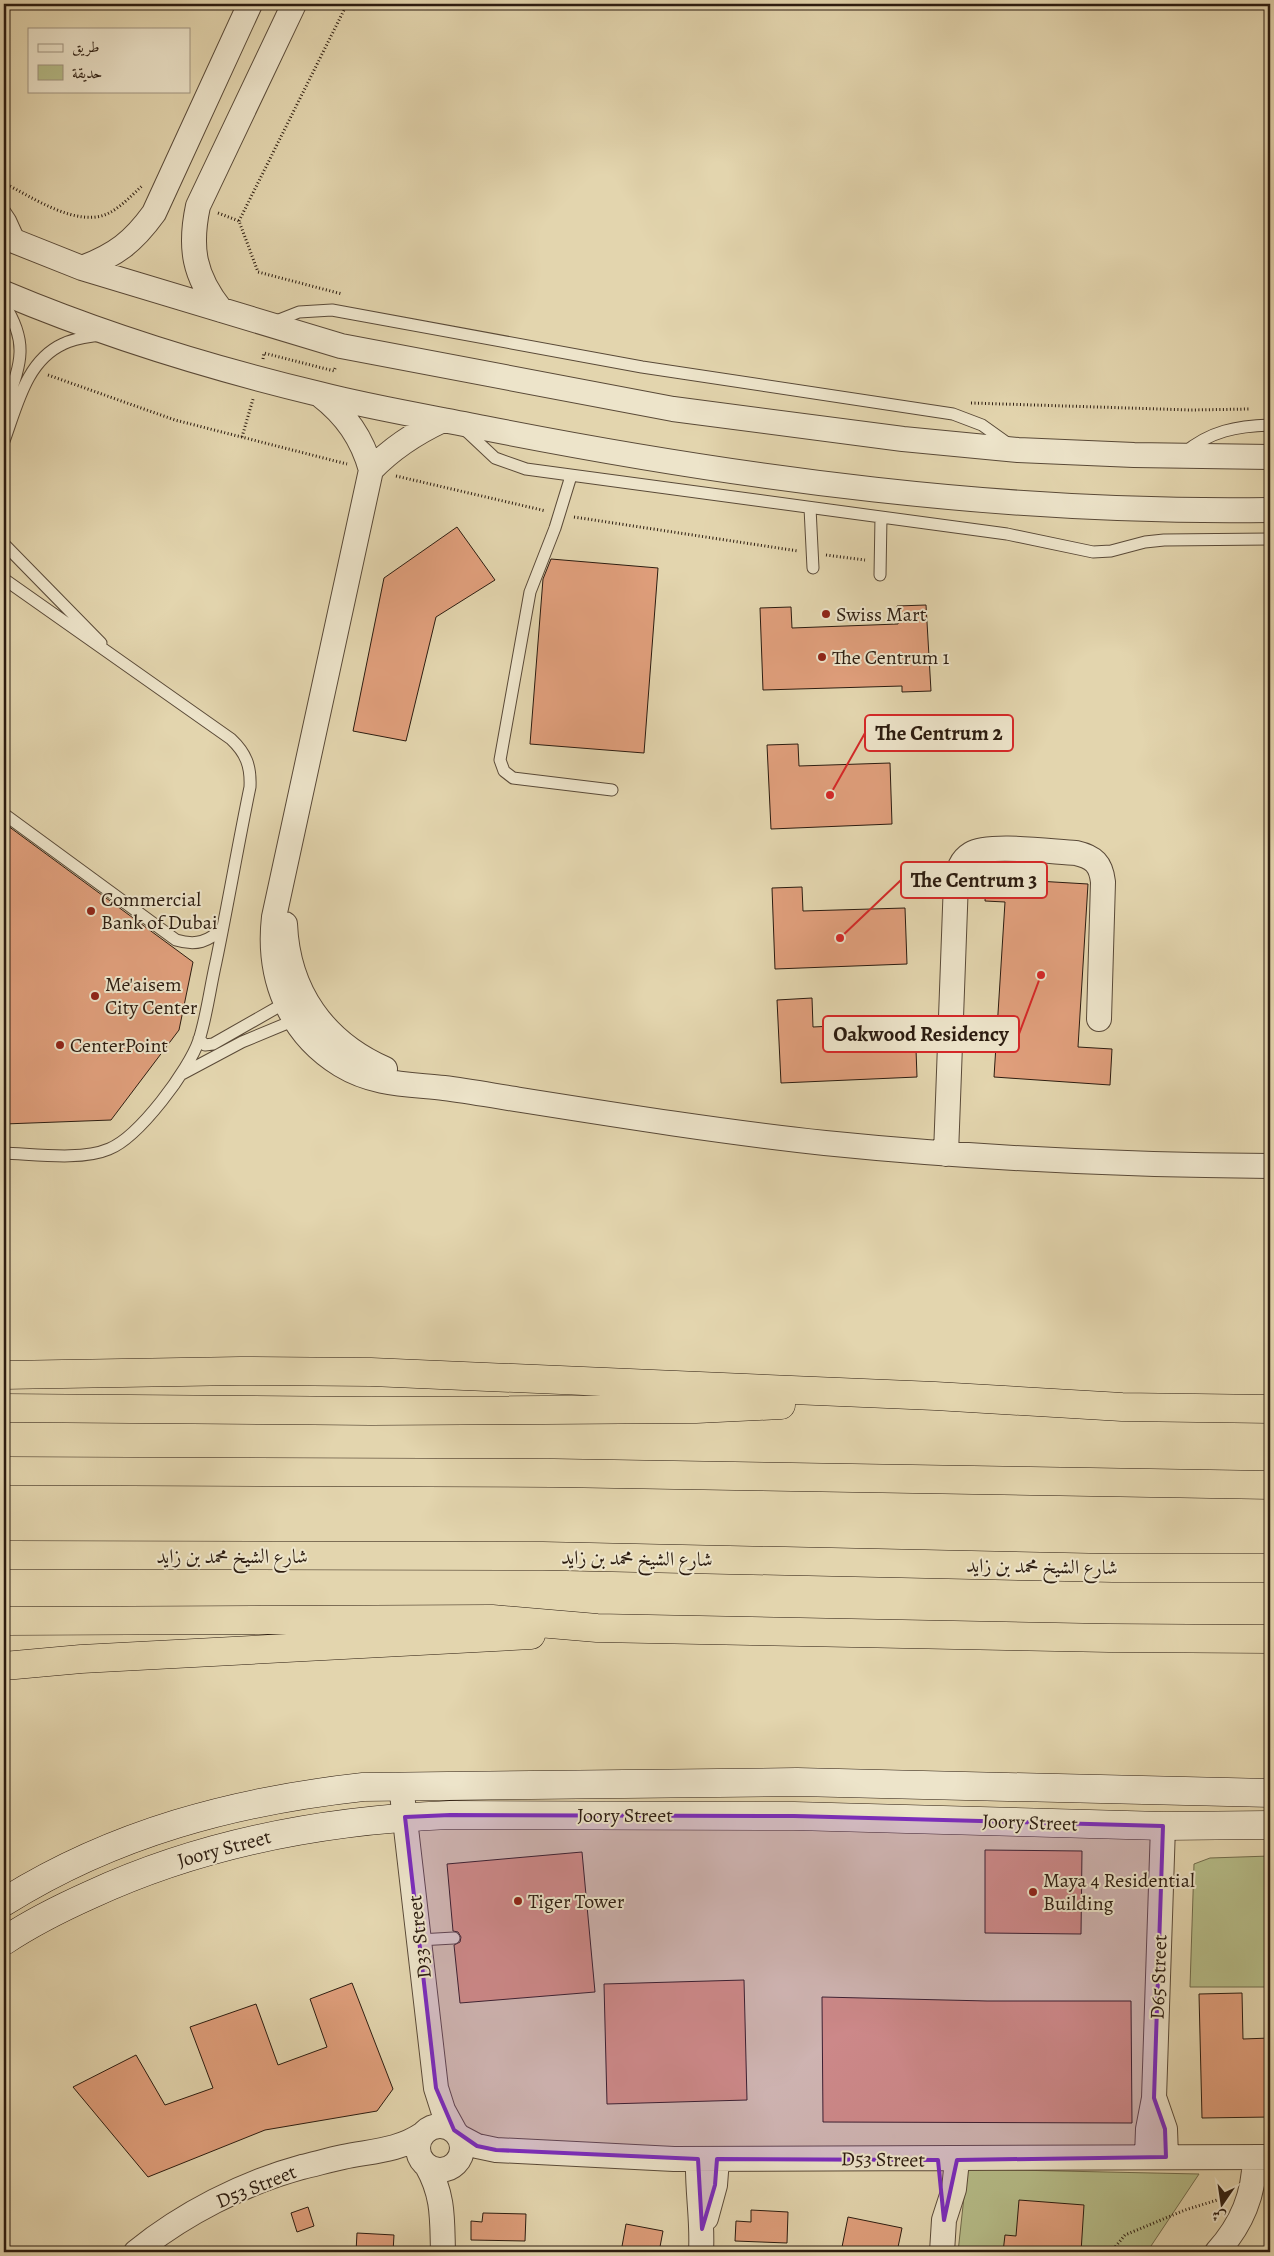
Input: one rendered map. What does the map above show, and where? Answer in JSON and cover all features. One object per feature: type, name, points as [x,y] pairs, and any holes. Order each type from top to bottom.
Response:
[{"type":"highway","points":[[4,1376],[240,1371],[370,1372],[935,1396],[1122,1407],[1270,1409]]},
{"type":"highway","points":[[4,1408],[361,1411],[696,1409],[935,1396]]},
{"type":"highway","points":[[4,1471],[554,1473],[1270,1485]]},
{"type":"highway","name":"شارع الشيخ محمد بن زايد","points":[[4,1555],[533,1556],[1104,1568],[1270,1568]]},
{"type":"highway","points":[[4,1621],[492,1619],[597,1628],[1109,1638],[1270,1639]]},
{"type":"highway","points":[[4,1666],[81,1659],[491,1638],[597,1628]]},
{"type":"street","points":[[82,268],[103,260],[124,248],[140,232],[154,213],[250,4]]},
{"type":"street","points":[[221,310],[207,293],[198,272],[194,251],[193,228],[198,206],[294,4]]},
{"type":"street","points":[[13,241],[82,268],[341,346],[559,389],[673,409],[903,439],[1018,450],[1270,457]]},
{"type":"street","points":[[4,293],[110,334],[208,365],[320,394],[580,447],[818,482],[938,496],[1099,507],[1270,510]]},
{"type":"street","points":[[320,394],[335,406],[353,428],[366,452],[371,470],[274,917],[272,935],[274,970],[290,1012],[316,1046],[343,1066],[358,1074],[390,1084],[443,1088],[700,1127],[946,1154],[1077,1162],[1270,1166]]},
{"type":"street","points":[[371,470],[404,441],[450,421]]},
{"type":"street","points":[[946,1154],[956,881],[963,861],[970,854],[990,848],[1076,853],[1088,855],[1096,862],[1102,871],[1103,882],[1099,1019]]},
{"type":"street","points":[[285,870],[286,927],[290,960],[298,986],[319,1020],[348,1049],[365,1060],[404,1077],[443,1088]]},
{"type":"street","name":"Joory Street","points":[[4,1902],[76,1862],[131,1839],[187,1820],[245,1804],[304,1794],[401,1785],[797,1782],[1270,1793]]},
{"type":"street","name":"D33 Street","points":[[401,1785],[436,2088],[443,2110],[457,2134]]},
{"type":"street","points":[[1163,1826],[1179,1815],[1197,1810],[1270,1808]]},
{"type":"street","name":"Joory Street","points":[[4,1941],[62,1908],[116,1882],[172,1861],[230,1844],[289,1830],[405,1816],[794,1816],[1163,1826],[1270,1825]]},
{"type":"street","name":"D65 Street","points":[[1156,2157],[1148,2129],[1154,2098],[1163,1826]]},
{"type":"street","name":"D33 Street","points":[[424,2133],[436,2088]]},
{"type":"street","points":[[442,2205],[463,2148],[457,2134],[443,2126],[431,2128],[424,2133],[418,2148],[436,2185],[442,2205],[443,2252]]},
{"type":"street","name":"D53 Street","points":[[140,2251],[177,2223],[216,2201],[257,2182],[326,2161],[388,2150],[406,2144],[424,2133]]},
{"type":"street","name":"D53 Street","points":[[457,2134],[477,2146],[496,2150],[641,2159],[948,2160],[1263,2157]]},
{"type":"street","name":"D53 Street","points":[[388,2150],[425,2164]]},
{"type":"street","name":"D53 Street","points":[[456,2165],[476,2155],[496,2150]]},
{"type":"street","points":[[1217,2252],[1240,2222],[1263,2157]]},
{"type":"street","points":[[701,2241],[697,2185],[707,2159]]},
{"type":"street","points":[[942,2252],[944,2220],[938,2189],[948,2160]]},
{"type":"street","points":[[425,2164],[444,2171],[456,2165]]},
{"type":"lane","points":[[4,210],[10,219],[13,241]]},
{"type":"lane","points":[[4,304],[17,328],[21,352],[15,379],[4,410]]},
{"type":"lane","points":[[269,324],[299,312],[332,310],[642,367],[953,414],[982,425],[1018,450]]},
{"type":"lane","points":[[4,440],[32,370],[46,355],[75,339],[110,334]]},
{"type":"lane","points":[[450,421],[486,452],[505,464],[526,469],[1007,534],[1093,552],[1111,551],[1137,544],[1164,540],[1270,538]]},
{"type":"lane","points":[[1181,456],[1206,437],[1221,431],[1235,427],[1270,425]]},
{"type":"lane","points":[[571,476],[530,592],[500,760],[504,771],[513,778],[612,790]]},
{"type":"lane","points":[[810,508],[813,568]]},
{"type":"lane","points":[[880,575],[881,517]]},
{"type":"lane","points":[[4,544],[110,653]]},
{"type":"lane","points":[[4,578],[86,638],[231,739],[241,748],[247,760],[250,774],[250,787],[199,1039],[181,1075],[134,1133],[122,1143],[108,1150],[93,1154],[77,1155],[4,1153]]},
{"type":"lane","points":[[4,814],[176,940],[189,944],[202,942],[214,937],[223,927]]},
{"type":"lane","points":[[199,1039],[205,1045],[213,1044],[290,1012]]},
{"type":"lane","points":[[181,1075],[242,1042],[290,1012]]},
{"type":"lane","points":[[419,1940],[454,1938]]},
{"type":"path","points":[[348,4],[239,221],[258,272],[349,296]]},
{"type":"path","points":[[4,184],[68,214],[89,218],[109,213],[142,185],[163,193]]},
{"type":"path","points":[[198,206],[239,221]]},
{"type":"path","points":[[32,370],[175,420],[371,470],[559,514],[812,554],[880,562]]},
{"type":"path","points":[[966,402],[986,405],[1191,410],[1250,409]]},
{"type":"path","points":[[1111,2252],[1118,2241],[1132,2232],[1211,2202],[1252,2191]]},
{"type":"highlighted area","points":[[450,1815],[794,1816],[1163,1826],[1154,2098],[1165,2129],[1166,2157],[957,2160],[944,2220],[938,2160],[717,2159],[715,2185],[702,2229],[698,2159],[496,2150],[477,2146],[454,2130],[436,2088],[405,1817]]},
{"type":"green space","points":[[1270,1856],[1270,1987],[1190,1987],[1194,1864],[1210,1858]]},
{"type":"green space","points":[[967,2169],[1199,2174],[1147,2252],[958,2252]]},
{"type":"building","points":[[457,527],[495,580],[436,617],[406,741],[353,731],[384,578]]},
{"type":"building","points":[[551,559],[658,568],[644,753],[530,744],[543,579]]},
{"type":"building","name":"The Centrum 1","points":[[926,605],[931,691],[902,692],[902,686],[763,690],[760,608],[791,607],[792,628],[898,624],[897,606]]},
{"type":"building","points":[[798,744],[799,766],[890,763],[892,824],[771,829],[767,745]]},
{"type":"building","name":"Me'aisem City Center","points":[[4,823],[193,962],[179,1030],[111,1120],[4,1124]]},
{"type":"building","points":[[986,878],[1088,884],[1078,1047],[1112,1049],[1110,1085],[994,1077],[1005,902],[985,901]]},
{"type":"building","points":[[802,887],[803,911],[905,908],[907,964],[775,969],[772,888]]},
{"type":"building","points":[[812,998],[813,1027],[915,1022],[917,1077],[781,1083],[777,1000]]},
{"type":"building","name":"Maya 4 Residential Building","points":[[985,1850],[1082,1851],[1081,1934],[985,1933]]},
{"type":"building","name":"Tiger Tower","points":[[582,1852],[595,1992],[460,2003],[454,1945],[460,1942],[461,1937],[458,1932],[453,1931],[447,1864]]},
{"type":"building","points":[[744,1980],[747,2100],[607,2104],[604,1984]]},
{"type":"building","points":[[352,1983],[393,2089],[377,2111],[265,2130],[148,2177],[73,2087],[136,2055],[165,2105],[213,2088],[190,2027],[256,2004],[278,2065],[327,2047],[310,1999]]},
{"type":"building","points":[[1242,1993],[1243,2039],[1270,2038],[1270,2117],[1202,2118],[1199,1994]]},
{"type":"building","points":[[822,1997],[987,2001],[1131,2001],[1132,2123],[823,2122]]},
{"type":"building","points":[[1019,2200],[1084,2205],[1081,2252],[1003,2252],[1005,2235],[1016,2236]]},
{"type":"building","points":[[308,2207],[314,2226],[297,2232],[291,2213]]},
{"type":"building","points":[[751,2210],[788,2212],[787,2243],[735,2241],[736,2221],[751,2222]]},
{"type":"building","points":[[483,2213],[526,2214],[525,2241],[471,2240],[471,2221],[482,2222]]},
{"type":"building","points":[[848,2217],[902,2228],[897,2252],[871,2252],[842,2247]]},
{"type":"building","points":[[626,2224],[663,2231],[659,2252],[621,2252]]},
{"type":"building","points":[[357,2233],[394,2235],[393,2252],[356,2252]]},
{"type":"place","name":"Swiss Mart","points":[[826,614]]},
{"type":"place","name":"The Centrum 1","points":[[822,657]]},
{"type":"place","name":"The Centrum 2","points":[[830,795]]},
{"type":"place","name":"Commercial Bank of Dubai","points":[[91,911]]},
{"type":"place","name":"The Centrum 3","points":[[840,938]]},
{"type":"place","name":"Oakwood Residency","points":[[1041,975]]},
{"type":"place","name":"Me'aisem City Center","points":[[95,996]]},
{"type":"place","name":"CenterPoint","points":[[60,1045]]},
{"type":"place","name":"Maya 4 Residential Building","points":[[1033,1892]]},
{"type":"place","name":"Tiger Tower","points":[[518,1901]]}]
